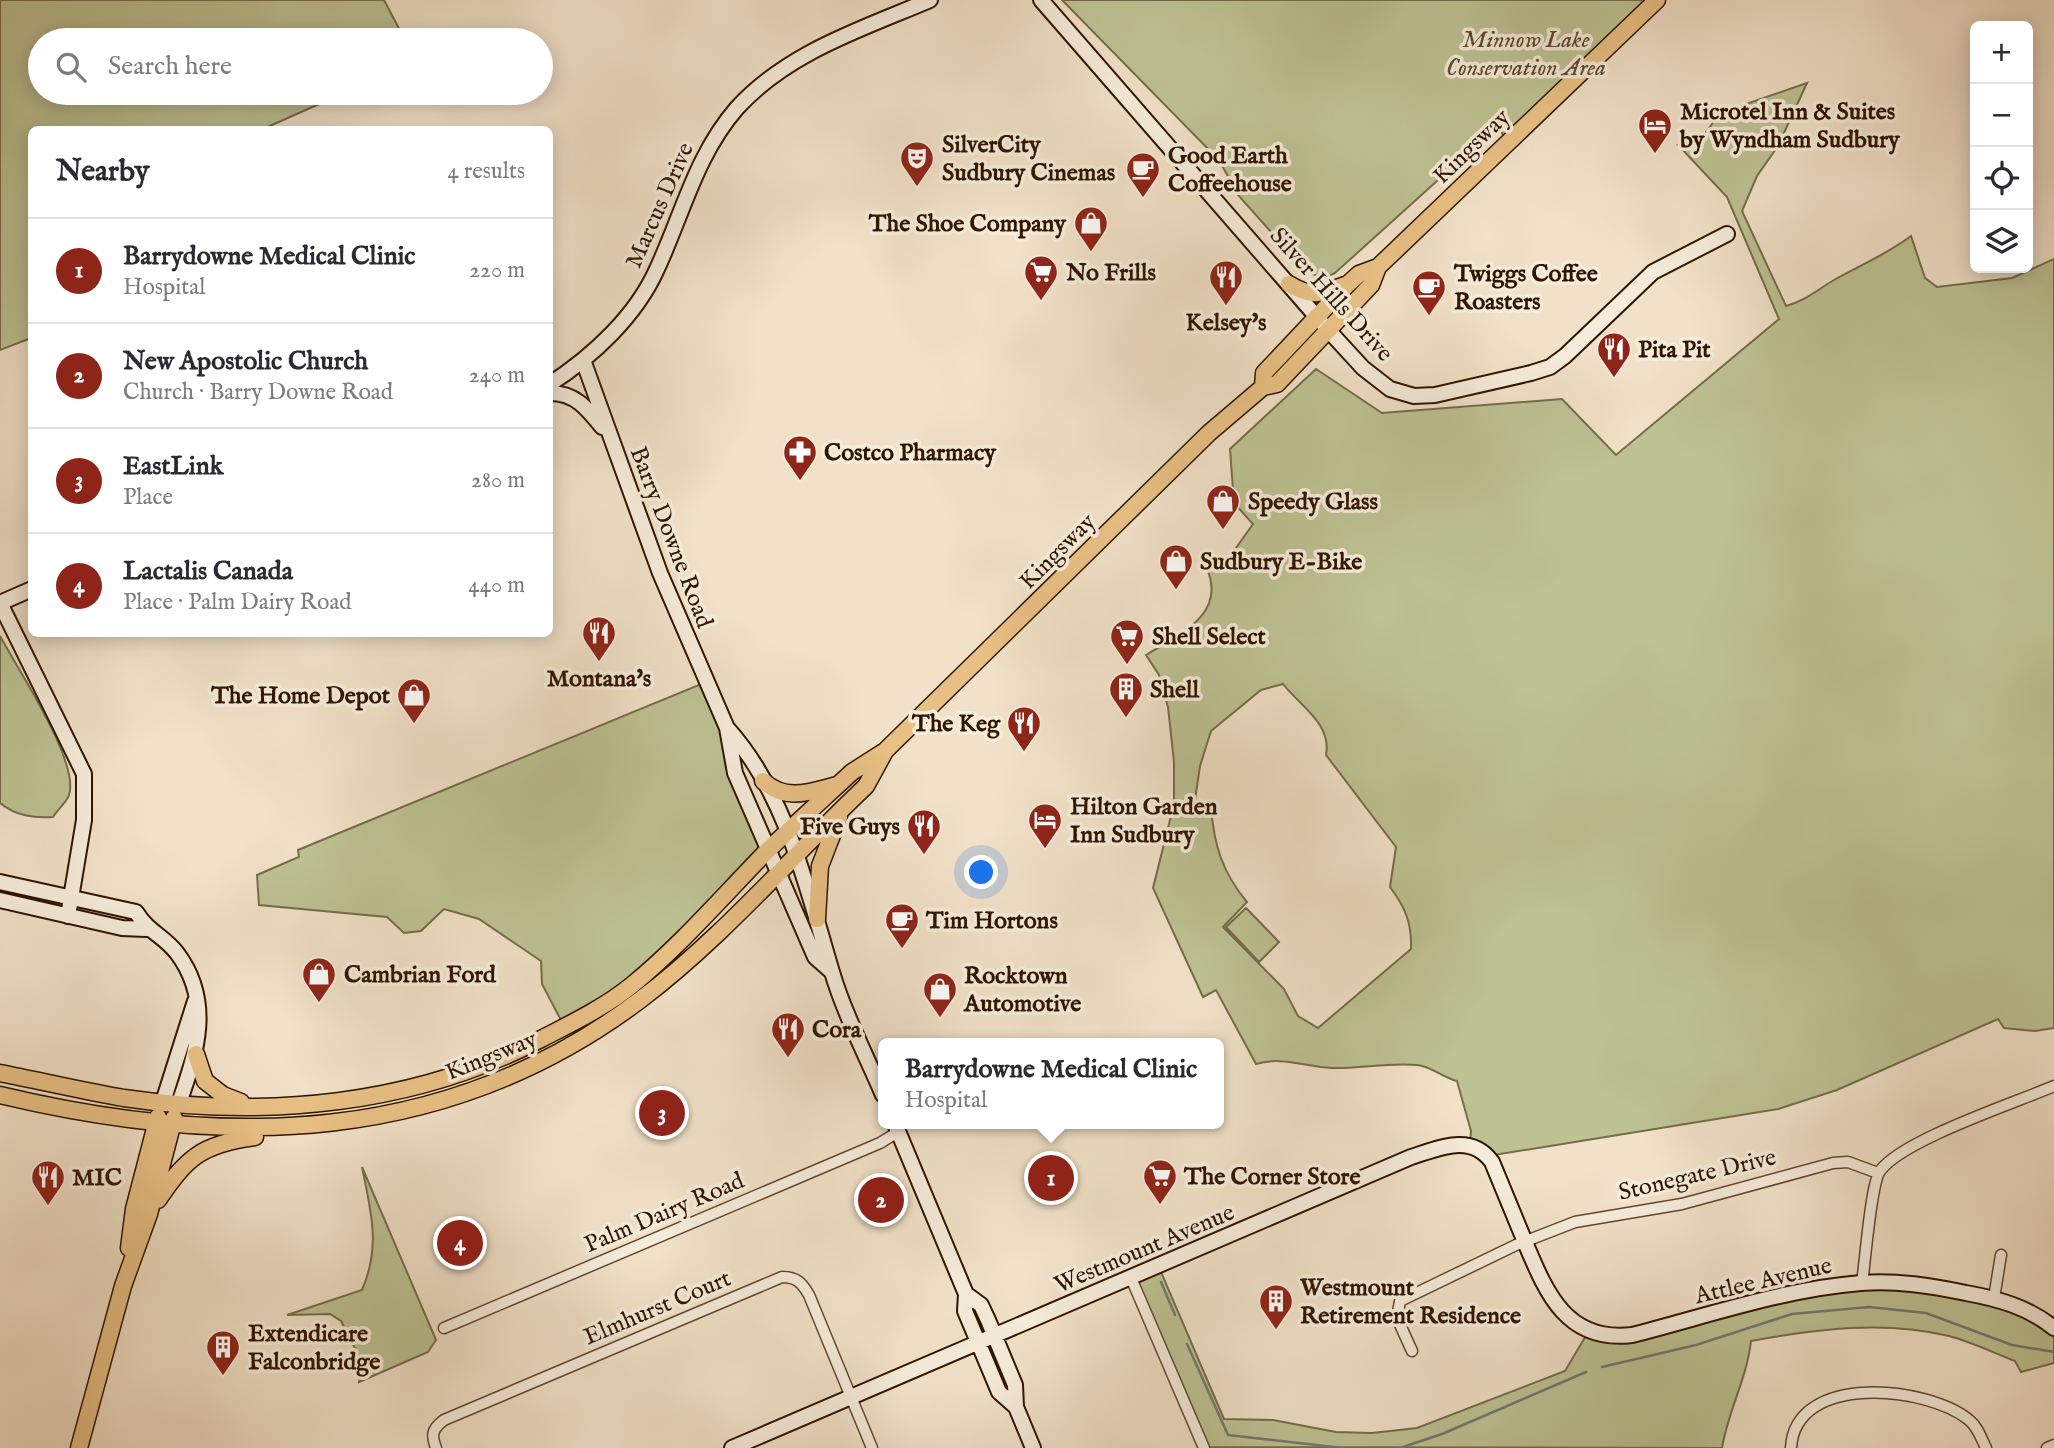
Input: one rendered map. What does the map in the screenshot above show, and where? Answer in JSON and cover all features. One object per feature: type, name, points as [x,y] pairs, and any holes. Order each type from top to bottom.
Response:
[{"type":"main road","name":"Kingsway","points":[[1263,387],[1264,373],[1348,284],[1359,274],[1378,267],[1657,0]]},
{"type":"main road","name":"Kingsway","points":[[0,1073],[91,1092],[171,1102],[246,1105],[319,1103],[411,1090],[463,1074],[523,1049],[582,1017],[631,985],[768,850],[852,772],[885,751],[1209,433],[1263,387],[1277,384],[1371,285],[1378,267]]},
{"type":"main road","points":[[1289,284],[1304,293],[1312,294],[1348,284]]},
{"type":"main road","name":"Kingsway","points":[[0,1095],[164,1125],[219,1129],[337,1124],[403,1111],[475,1089],[550,1056],[607,1023],[662,983],[866,786],[885,751]]},
{"type":"main road","points":[[764,781],[785,794],[806,793],[839,784]]},
{"type":"main road","points":[[817,919],[820,866],[843,808]]},
{"type":"main road","points":[[196,1054],[205,1081],[223,1095],[246,1105]]},
{"type":"main road","points":[[126,1275],[134,1209],[171,1102]]},
{"type":"main road","points":[[149,1214],[164,1125]]},
{"type":"main road","points":[[79,1448],[126,1275],[149,1214],[169,1180],[197,1155],[231,1141],[299,1126]]},
{"type":"street","name":"Marcus Drive","points":[[553,382],[605,341],[647,288],[698,165],[738,108],[767,80],[800,58],[930,0]]},
{"type":"street","name":"Silver Hills Drive","points":[[1041,0],[1329,331],[1363,368],[1390,389],[1414,396],[1435,396],[1550,367],[1653,272],[1727,234]]},
{"type":"street","name":"Barry Downe Road","points":[[583,360],[660,573],[727,728],[735,773],[815,957],[832,972]]},
{"type":"street","points":[[553,393],[567,395],[581,402],[609,436]]},
{"type":"street","points":[[28,591],[0,603],[83,774],[84,820],[68,916]]},
{"type":"street","name":"Barry Downe Road","points":[[727,728],[749,752],[788,832],[832,972],[878,1083]]},
{"type":"street","points":[[0,882],[136,912],[146,929],[167,942],[177,954],[191,980],[200,1029],[196,1054],[171,1102]]},
{"type":"street","points":[[0,900],[122,928],[146,929]]},
{"type":"street","points":[[171,1102],[196,1000]]},
{"type":"street","points":[[1862,1283],[1878,1173],[1896,1157],[1923,1142],[2054,1086]]},
{"type":"street","name":"Palm Dairy Road","points":[[444,1328],[880,1143],[896,1129]]},
{"type":"street","points":[[897,1129],[966,1294],[965,1311],[999,1392],[1016,1408]]},
{"type":"street","name":"Westmount Avenue","points":[[733,1448],[1411,1157],[1457,1144],[1469,1144],[1479,1148],[1492,1162],[1525,1241]]},
{"type":"street","name":"Stonegate Drive","points":[[1412,1351],[1397,1318],[1400,1301],[1525,1241],[1576,1222],[1682,1203],[1833,1163],[1848,1162],[1878,1173]]},
{"type":"street","name":"Attlee Avenue","points":[[1525,1241],[1546,1289],[1563,1313],[1589,1329],[1615,1336],[1632,1335],[1798,1293],[1862,1283],[1945,1289],[1994,1298],[2023,1308],[2054,1328]]},
{"type":"street","points":[[1994,1298],[2001,1255]]},
{"type":"street","name":"Elmhurst Court","points":[[436,1448],[432,1436],[435,1427],[444,1420],[782,1277],[798,1279],[809,1295],[850,1398]]},
{"type":"street","points":[[1131,1278],[1204,1448]]},
{"type":"street","points":[[966,1294],[981,1305],[995,1336],[1015,1385],[1016,1408],[1033,1448]]},
{"type":"street","points":[[1791,1448],[1797,1426],[1821,1403],[1867,1392],[1907,1396],[1950,1409],[1970,1421],[1986,1448]]},
{"type":"street","points":[[850,1398],[872,1448]]},
{"type":"street","points":[[2047,1448],[2054,1445]]},
{"type":"green space","points":[[0,0],[384,0],[399,28],[28,28],[28,105],[317,105],[270,126],[28,126],[28,339],[0,350]]},
{"type":"green space","name":"Minnow Lake Conservation Area","points":[[1062,0],[1641,0],[1646,10],[1506,143],[1499,125],[1335,273],[1323,276],[1304,269],[1238,195],[1219,160]]},
{"type":"green space","points":[[1807,83],[1778,146],[1757,176],[1742,211],[1786,306],[1805,298],[1911,236],[1925,278],[1937,287],[2033,273],[2033,268],[2054,259],[2054,1028],[2035,1031],[2004,1028],[1998,1019],[1837,1090],[1778,1109],[1488,1156],[1470,1143],[1471,1131],[1457,1081],[1417,1065],[1331,1068],[1284,1061],[1256,1064],[1216,990],[1203,997],[1153,888],[1174,804],[1174,762],[1168,707],[1159,675],[1146,655],[1185,631],[1205,611],[1210,599],[1211,585],[1207,569],[1231,555],[1253,524],[1234,503],[1230,449],[1316,369],[1382,413],[1562,399],[1616,455],[1779,319],[1727,197],[1679,146],[1693,150],[1720,113]],"holes":[[[1283,684],[1314,716],[1324,734],[1326,755],[1396,847],[1390,887],[1406,916],[1411,940],[1411,949],[1318,1028],[1298,1016],[1284,989],[1223,927],[1247,902],[1225,869],[1214,834],[1211,807],[1195,800],[1200,766],[1211,731],[1261,690]]]},
{"type":"green space","points":[[0,636],[45,715],[65,761],[70,780],[69,795],[53,817],[25,815],[0,803]]},
{"type":"green space","points":[[706,682],[768,850],[672,946],[564,1026],[542,984],[541,961],[479,919],[444,909],[421,931],[404,933],[387,917],[259,905],[257,875],[299,857],[298,850]]},
{"type":"green space","points":[[1246,908],[1279,942],[1259,962],[1226,927]]},
{"type":"green space","points":[[362,1167],[436,1340],[428,1352],[359,1382],[362,1362],[341,1321],[330,1314],[287,1315],[362,1290],[368,1274],[373,1244],[371,1214]]},
{"type":"green space","points":[[1158,1265],[1224,1419],[1273,1420],[1336,1432],[1372,1433],[1417,1428],[1565,1371],[1590,1329],[1616,1335],[1861,1282],[1995,1298],[2054,1328],[2054,1363],[2021,1372],[2015,1361],[1949,1336],[1900,1328],[1825,1330],[1751,1341],[1746,1368],[1722,1448],[1204,1447],[1131,1277]]},
{"type":"waterway","points":[[1161,1282],[1175,1315]]},
{"type":"waterway","points":[[1602,1367],[1696,1345],[1792,1314],[1869,1307],[1926,1313],[2012,1345],[2054,1352]]},
{"type":"waterway","points":[[1187,1344],[1228,1435],[1343,1448]]},
{"type":"waterway","points":[[1400,1448],[1442,1434],[1586,1372]]},
{"type":"place","name":"Microtel Inn & Suites by Wyndham Sudbury","points":[[1655,155]]},
{"type":"place","name":"SilverCity Sudbury Cinemas","points":[[917,188]]},
{"type":"place","name":"Good Earth Coffeehouse","points":[[1143,199]]},
{"type":"place","name":"The Shoe Company","points":[[1091,253]]},
{"type":"place","name":"No Frills","points":[[1041,302]]},
{"type":"place","name":"Kelsey's","points":[[1226,307]]},
{"type":"place","name":"Twiggs Coffee Roasters","points":[[1429,317]]},
{"type":"place","name":"Pita Pit","points":[[1614,379]]},
{"type":"place","name":"Costco Pharmacy","points":[[800,482]]},
{"type":"place","name":"Speedy Glass","points":[[1223,531]]},
{"type":"place","name":"Sudbury E-Bike","points":[[1176,591]]},
{"type":"place","name":"Montana's","points":[[599,663]]},
{"type":"place","name":"Shell Select","points":[[1127,666]]},
{"type":"place","name":"Shell","points":[[1126,719]]},
{"type":"place","name":"The Home Depot","points":[[414,725]]},
{"type":"place","name":"The Keg","points":[[1024,753]]},
{"type":"place","name":"Hilton Garden Inn Sudbury","points":[[1045,850]]},
{"type":"place","name":"Five Guys","points":[[924,856]]},
{"type":"place","name":"Tim Hortons","points":[[902,950]]},
{"type":"place","name":"Cambrian Ford","points":[[319,1004]]},
{"type":"place","name":"Rocktown Automotive","points":[[940,1019]]},
{"type":"place","name":"Cora","points":[[788,1059]]},
{"type":"place","name":"EastLink","points":[[662,1113]]},
{"type":"place","name":"Barrydowne Medical Clinic","points":[[1051,1178]]},
{"type":"place","name":"New Apostolic Church","points":[[881,1200]]},
{"type":"place","name":"The Corner Store","points":[[1160,1206]]},
{"type":"place","name":"MIC","points":[[48,1207]]},
{"type":"place","name":"Lactalis Canada","points":[[460,1243]]},
{"type":"place","name":"Westmount Retirement Residence","points":[[1276,1331]]},
{"type":"place","name":"Extendicare Falconbridge","points":[[223,1377]]}]
